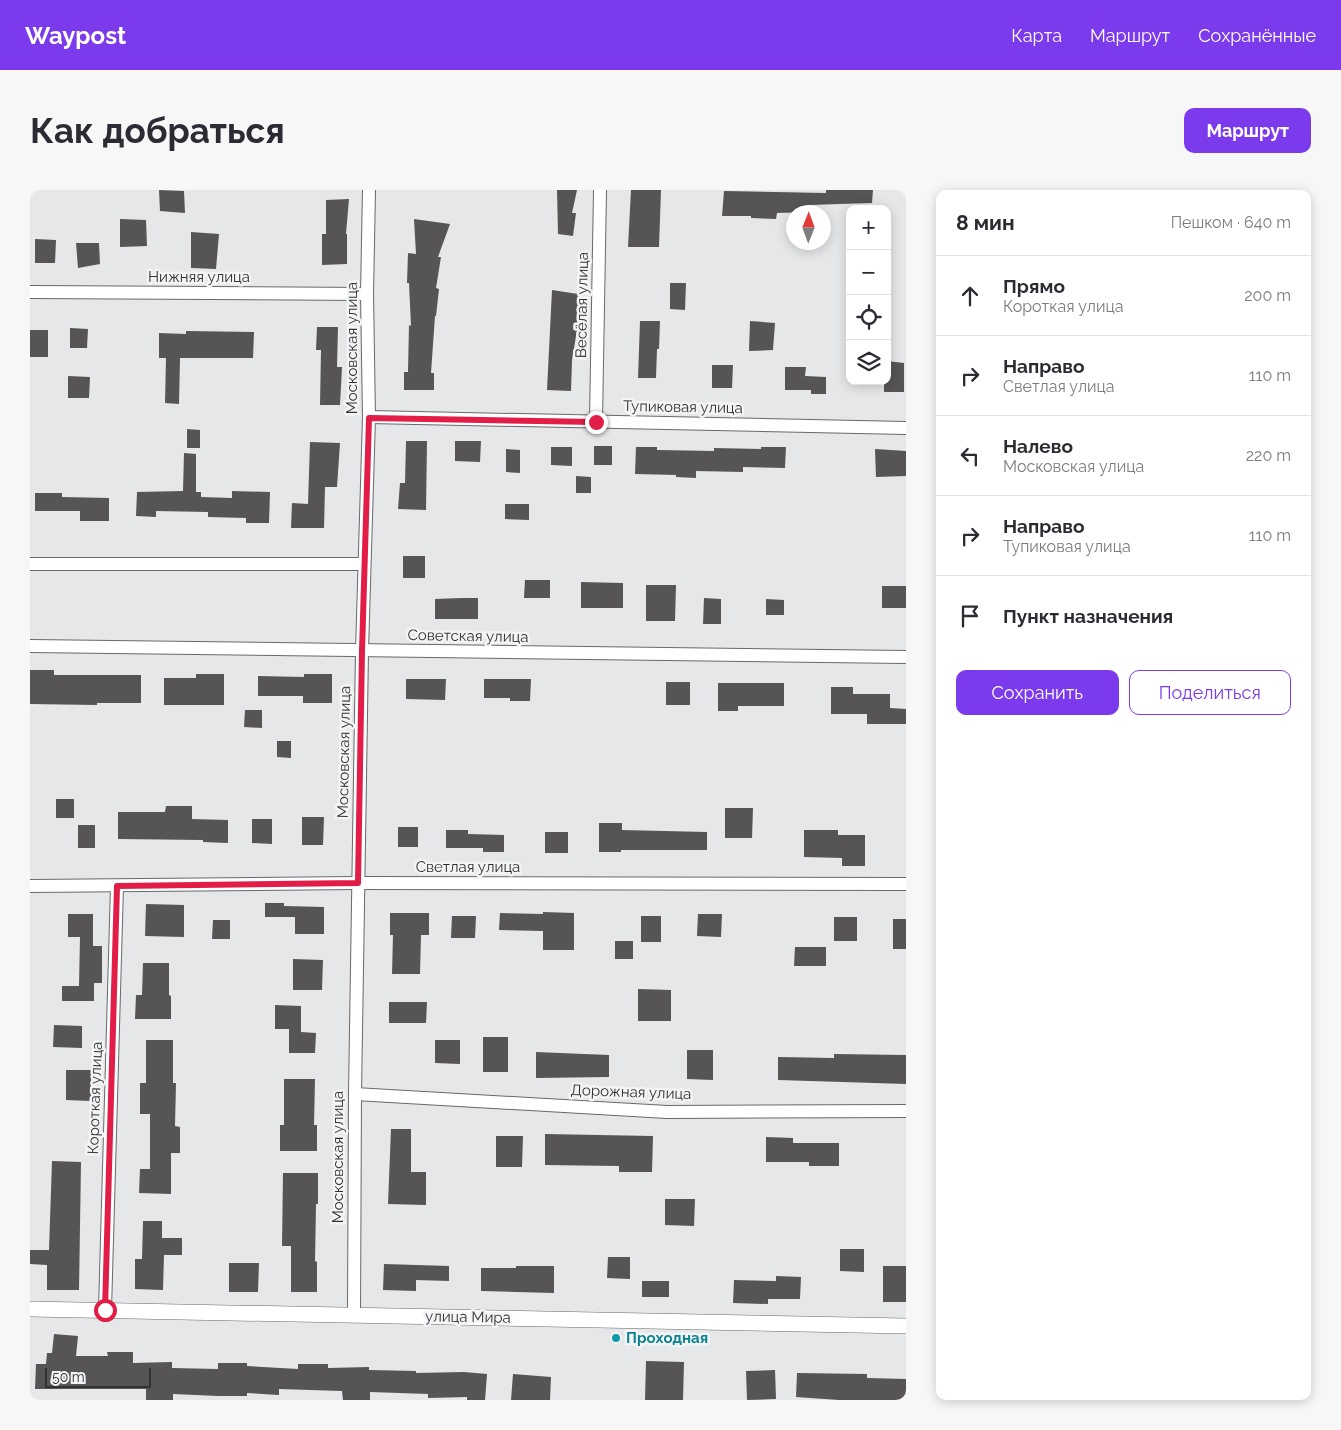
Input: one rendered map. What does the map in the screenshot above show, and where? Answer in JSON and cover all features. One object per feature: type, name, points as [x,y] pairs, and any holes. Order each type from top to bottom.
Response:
[{"type":"street","name":"Московская улица","points":[[354,1315],[358,883],[364,564],[369,418],[367,294],[369,190]]},
{"type":"street","name":"Весёлая улица","points":[[596,422],[600,190]]},
{"type":"street","name":"Нижняя улица","points":[[30,292],[367,294]]},
{"type":"street","name":"Тупиковая улица","points":[[369,418],[906,428]]},
{"type":"street","points":[[30,564],[364,564]]},
{"type":"street","name":"Советская улица","points":[[30,646],[906,657]]},
{"type":"street","name":"Светлая улица","points":[[30,886],[358,883],[906,884]]},
{"type":"street","name":"Короткая улица","points":[[105,1310],[117,886]]},
{"type":"street","name":"Дорожная улица","points":[[355,1094],[667,1112],[906,1111]]},
{"type":"street","name":"улица Мира","points":[[30,1309],[906,1326]]},
{"type":"building","points":[[159,190],[184,191],[185,213],[160,211]]},
{"type":"building","points":[[557,190],[577,190],[572,213],[576,213],[573,236],[558,234]]},
{"type":"building","points":[[631,190],[661,190],[659,247],[628,247]]},
{"type":"building","points":[[826,190],[873,190],[872,203],[786,205],[786,213],[777,213],[776,219],[751,218],[751,216],[722,216],[724,191],[826,193]]},
{"type":"building","points":[[349,199],[346,234],[347,264],[322,265],[322,234],[326,234],[326,200]]},
{"type":"building","points":[[120,219],[146,220],[147,246],[120,247]]},
{"type":"building","points":[[414,219],[450,224],[438,257],[441,257],[436,288],[439,289],[431,373],[434,373],[434,390],[404,390],[404,372],[408,372],[409,325],[411,326],[409,283],[407,283],[408,253],[416,254]]},
{"type":"building","points":[[191,232],[219,234],[216,269],[191,268]]},
{"type":"building","points":[[35,239],[56,240],[55,263],[35,263]]},
{"type":"building","points":[[76,243],[99,243],[100,264],[78,268]]},
{"type":"building","points":[[670,283],[686,283],[685,310],[670,309]]},
{"type":"building","points":[[552,290],[578,294],[577,330],[572,360],[571,391],[547,390]]},
{"type":"building","points":[[640,321],[660,321],[656,378],[638,378]]},
{"type":"building","points":[[750,321],[775,323],[773,350],[749,351]]},
{"type":"building","points":[[317,327],[338,327],[337,367],[342,367],[340,405],[320,405],[321,350],[316,350]]},
{"type":"building","points":[[70,328],[88,329],[87,348],[70,348]]},
{"type":"building","points":[[30,330],[48,330],[48,357],[30,357]]},
{"type":"building","points":[[186,331],[254,332],[253,358],[180,358],[179,404],[165,403],[166,358],[159,358],[159,333],[186,334]]},
{"type":"building","points":[[891,361],[904,363],[904,392],[884,392],[884,385],[891,385]]},
{"type":"building","points":[[712,365],[733,365],[732,388],[712,388]]},
{"type":"building","points":[[785,367],[806,367],[805,376],[826,377],[826,394],[811,394],[811,390],[785,390]]},
{"type":"building","points":[[68,376],[90,377],[89,398],[68,398]]},
{"type":"building","points":[[187,429],[200,430],[200,448],[187,448]]},
{"type":"building","points":[[406,441],[427,441],[426,510],[398,509],[400,483],[405,483]]},
{"type":"building","points":[[455,441],[481,441],[480,462],[455,461]]},
{"type":"building","points":[[310,442],[340,443],[337,487],[325,487],[324,528],[291,528],[292,503],[308,504]]},
{"type":"building","points":[[594,446],[612,446],[612,465],[594,465]]},
{"type":"building","points":[[551,447],[572,447],[572,466],[551,465]]},
{"type":"building","points":[[636,447],[657,447],[657,450],[714,451],[714,448],[761,449],[761,447],[786,447],[785,468],[743,467],[743,472],[696,471],[696,478],[676,477],[676,475],[635,474]]},
{"type":"building","points":[[506,449],[520,450],[520,473],[506,472]]},
{"type":"building","points":[[875,449],[906,451],[906,476],[876,477]]},
{"type":"building","points":[[184,453],[196,454],[196,492],[201,492],[201,497],[232,498],[232,491],[270,492],[269,523],[246,523],[246,518],[208,517],[208,512],[156,511],[156,517],[136,516],[137,492],[183,491]]},
{"type":"building","points":[[576,476],[591,477],[591,493],[576,493]]},
{"type":"building","points":[[35,493],[62,493],[62,497],[109,498],[109,521],[80,521],[80,511],[35,511]]},
{"type":"building","points":[[505,504],[529,504],[529,520],[505,519]]},
{"type":"building","points":[[403,556],[425,556],[425,578],[403,578]]},
{"type":"building","points":[[525,580],[550,580],[550,598],[524,598]]},
{"type":"building","points":[[581,582],[623,583],[623,608],[581,608]]},
{"type":"building","points":[[646,585],[676,585],[675,621],[646,621]]},
{"type":"building","points":[[882,586],[906,586],[906,608],[882,608]]},
{"type":"building","points":[[478,598],[478,619],[435,619],[435,599]]},
{"type":"building","points":[[704,598],[721,599],[721,624],[703,624]]},
{"type":"building","points":[[766,599],[784,600],[784,615],[766,615]]},
{"type":"building","points":[[30,670],[54,670],[54,675],[141,675],[141,703],[97,703],[97,705],[30,704]]},
{"type":"building","points":[[196,674],[224,674],[224,705],[164,705],[164,678],[196,678]]},
{"type":"building","points":[[304,674],[332,674],[332,703],[303,703],[303,696],[258,696],[258,676],[304,677]]},
{"type":"building","points":[[406,679],[446,679],[445,700],[406,699]]},
{"type":"building","points":[[484,679],[531,679],[530,701],[510,701],[510,698],[484,698]]},
{"type":"building","points":[[666,682],[690,682],[690,705],[666,705]]},
{"type":"building","points":[[718,683],[784,683],[784,706],[738,706],[738,711],[718,711]]},
{"type":"building","points":[[831,687],[853,687],[853,694],[890,694],[890,708],[906,709],[906,724],[867,724],[867,714],[831,714]]},
{"type":"building","points":[[245,710],[262,710],[262,728],[244,727]]},
{"type":"building","points":[[277,741],[291,741],[291,758],[277,757]]},
{"type":"building","points":[[56,799],[74,799],[74,818],[56,818]]},
{"type":"building","points":[[166,806],[192,806],[192,819],[228,820],[228,843],[203,842],[203,840],[118,839],[118,812],[165,812]]},
{"type":"building","points":[[725,808],[753,808],[752,838],[725,838]]},
{"type":"building","points":[[302,817],[324,817],[323,845],[302,845]]},
{"type":"building","points":[[252,819],[272,819],[272,844],[252,843]]},
{"type":"building","points":[[599,823],[622,823],[622,830],[707,832],[707,850],[621,850],[621,852],[599,852]]},
{"type":"building","points":[[78,825],[95,825],[95,848],[78,848]]},
{"type":"building","points":[[398,827],[418,827],[418,847],[398,847]]},
{"type":"building","points":[[446,830],[468,830],[468,834],[504,835],[504,852],[483,852],[483,848],[446,848]]},
{"type":"building","points":[[804,830],[838,830],[838,835],[865,835],[865,866],[842,866],[842,858],[804,857]]},
{"type":"building","points":[[545,832],[568,832],[568,853],[545,853]]},
{"type":"building","points":[[265,903],[284,903],[284,906],[324,907],[324,934],[295,934],[295,917],[265,917]]},
{"type":"building","points":[[146,904],[184,905],[184,937],[145,936]]},
{"type":"building","points":[[543,912],[574,913],[574,950],[543,950],[543,931],[499,930],[500,913],[543,914]]},
{"type":"building","points":[[390,913],[429,913],[429,935],[421,935],[420,974],[392,974],[393,935],[390,935]]},
{"type":"building","points":[[68,914],[93,914],[93,946],[102,946],[102,983],[94,983],[94,1001],[62,1001],[62,986],[79,986],[80,937],[68,937]]},
{"type":"building","points":[[698,914],[722,914],[721,937],[697,936]]},
{"type":"building","points":[[452,916],[476,916],[475,938],[451,938]]},
{"type":"building","points":[[641,916],[661,916],[661,942],[641,942]]},
{"type":"building","points":[[834,917],[857,917],[857,941],[834,941]]},
{"type":"building","points":[[893,919],[906,919],[906,949],[893,949]]},
{"type":"building","points":[[213,920],[230,920],[230,939],[212,939]]},
{"type":"building","points":[[615,941],[633,941],[633,959],[615,959]]},
{"type":"building","points":[[795,947],[826,947],[826,966],[794,966]]},
{"type":"building","points":[[293,959],[323,960],[322,990],[293,990]]},
{"type":"building","points":[[143,963],[169,963],[171,1019],[135,1019],[136,995],[142,995]]},
{"type":"building","points":[[638,989],[671,990],[671,1021],[638,1021]]},
{"type":"building","points":[[389,1002],[427,1002],[426,1023],[389,1023]]},
{"type":"building","points":[[275,1005],[301,1006],[301,1032],[316,1033],[315,1053],[289,1053],[289,1029],[275,1029]]},
{"type":"building","points":[[54,1025],[82,1026],[82,1048],[53,1047]]},
{"type":"building","points":[[483,1037],[508,1037],[508,1072],[483,1072]]},
{"type":"building","points":[[146,1040],[173,1040],[173,1083],[176,1083],[175,1126],[180,1127],[180,1153],[171,1153],[171,1194],[139,1193],[140,1169],[150,1169],[150,1114],[140,1114],[140,1083],[146,1083]]},
{"type":"building","points":[[435,1040],[460,1040],[460,1064],[435,1063]]},
{"type":"building","points":[[687,1050],[713,1050],[713,1080],[687,1079]]},
{"type":"building","points":[[536,1052],[609,1055],[609,1077],[536,1078]]},
{"type":"building","points":[[834,1054],[906,1055],[906,1084],[778,1080],[778,1057],[834,1058]]},
{"type":"building","points":[[66,1070],[91,1070],[91,1101],[66,1100]]},
{"type":"building","points":[[284,1079],[315,1079],[314,1125],[317,1125],[317,1151],[280,1151],[280,1125],[284,1125]]},
{"type":"building","points":[[391,1129],[411,1129],[411,1172],[426,1172],[426,1205],[388,1204]]},
{"type":"building","points":[[545,1134],[653,1136],[652,1172],[619,1172],[619,1166],[545,1165]]},
{"type":"building","points":[[496,1136],[523,1136],[522,1167],[496,1167]]},
{"type":"building","points":[[766,1137],[793,1138],[793,1143],[839,1143],[839,1166],[809,1166],[809,1162],[766,1162]]},
{"type":"building","points":[[52,1161],[81,1162],[79,1290],[47,1290],[47,1265],[30,1264],[30,1250],[49,1250]]},
{"type":"building","points":[[283,1173],[318,1173],[315,1261],[317,1262],[317,1292],[291,1292],[291,1246],[282,1246]]},
{"type":"building","points":[[665,1199],[695,1199],[694,1226],[665,1225]]},
{"type":"building","points":[[143,1221],[162,1221],[162,1238],[182,1238],[182,1255],[164,1255],[163,1290],[135,1289],[135,1259],[142,1259]]},
{"type":"building","points":[[840,1249],[864,1249],[864,1272],[840,1271]]},
{"type":"building","points":[[608,1257],[630,1257],[630,1279],[607,1278]]},
{"type":"building","points":[[229,1263],[259,1263],[258,1292],[229,1292]]},
{"type":"building","points":[[384,1264],[449,1266],[449,1281],[416,1280],[416,1291],[383,1290]]},
{"type":"building","points":[[516,1266],[554,1266],[554,1293],[481,1291],[481,1268],[516,1268]]},
{"type":"building","points":[[883,1266],[906,1266],[906,1302],[883,1302]]},
{"type":"building","points":[[776,1276],[801,1277],[800,1299],[768,1299],[768,1304],[733,1303],[734,1280],[776,1281]]},
{"type":"building","points":[[642,1281],[669,1281],[669,1297],[642,1297]]},
{"type":"building","points":[[54,1334],[78,1336],[76,1356],[108,1356],[107,1352],[133,1352],[133,1363],[172,1362],[172,1368],[218,1369],[218,1363],[247,1363],[247,1366],[298,1369],[298,1364],[328,1364],[328,1368],[369,1367],[369,1370],[416,1371],[416,1373],[464,1372],[487,1374],[485,1400],[467,1400],[467,1397],[428,1398],[428,1394],[370,1392],[370,1400],[343,1400],[342,1391],[279,1389],[279,1395],[247,1393],[247,1396],[173,1394],[173,1400],[146,1400],[146,1389],[35,1389],[36,1364],[46,1364],[47,1353],[52,1353]]},
{"type":"building","points":[[646,1361],[684,1362],[683,1400],[645,1400]]},
{"type":"building","points":[[775,1370],[776,1399],[747,1400],[746,1371]]},
{"type":"building","points":[[797,1373],[867,1374],[867,1378],[906,1379],[906,1400],[839,1400],[796,1397]]},
{"type":"building","points":[[513,1374],[551,1377],[550,1400],[511,1400]]},
{"type":"place","name":"Проходная","points":[[616,1338]]},
{"type":"route","points":[[105,1310],[117,886],[358,883],[364,564],[369,418],[596,422]]}]
